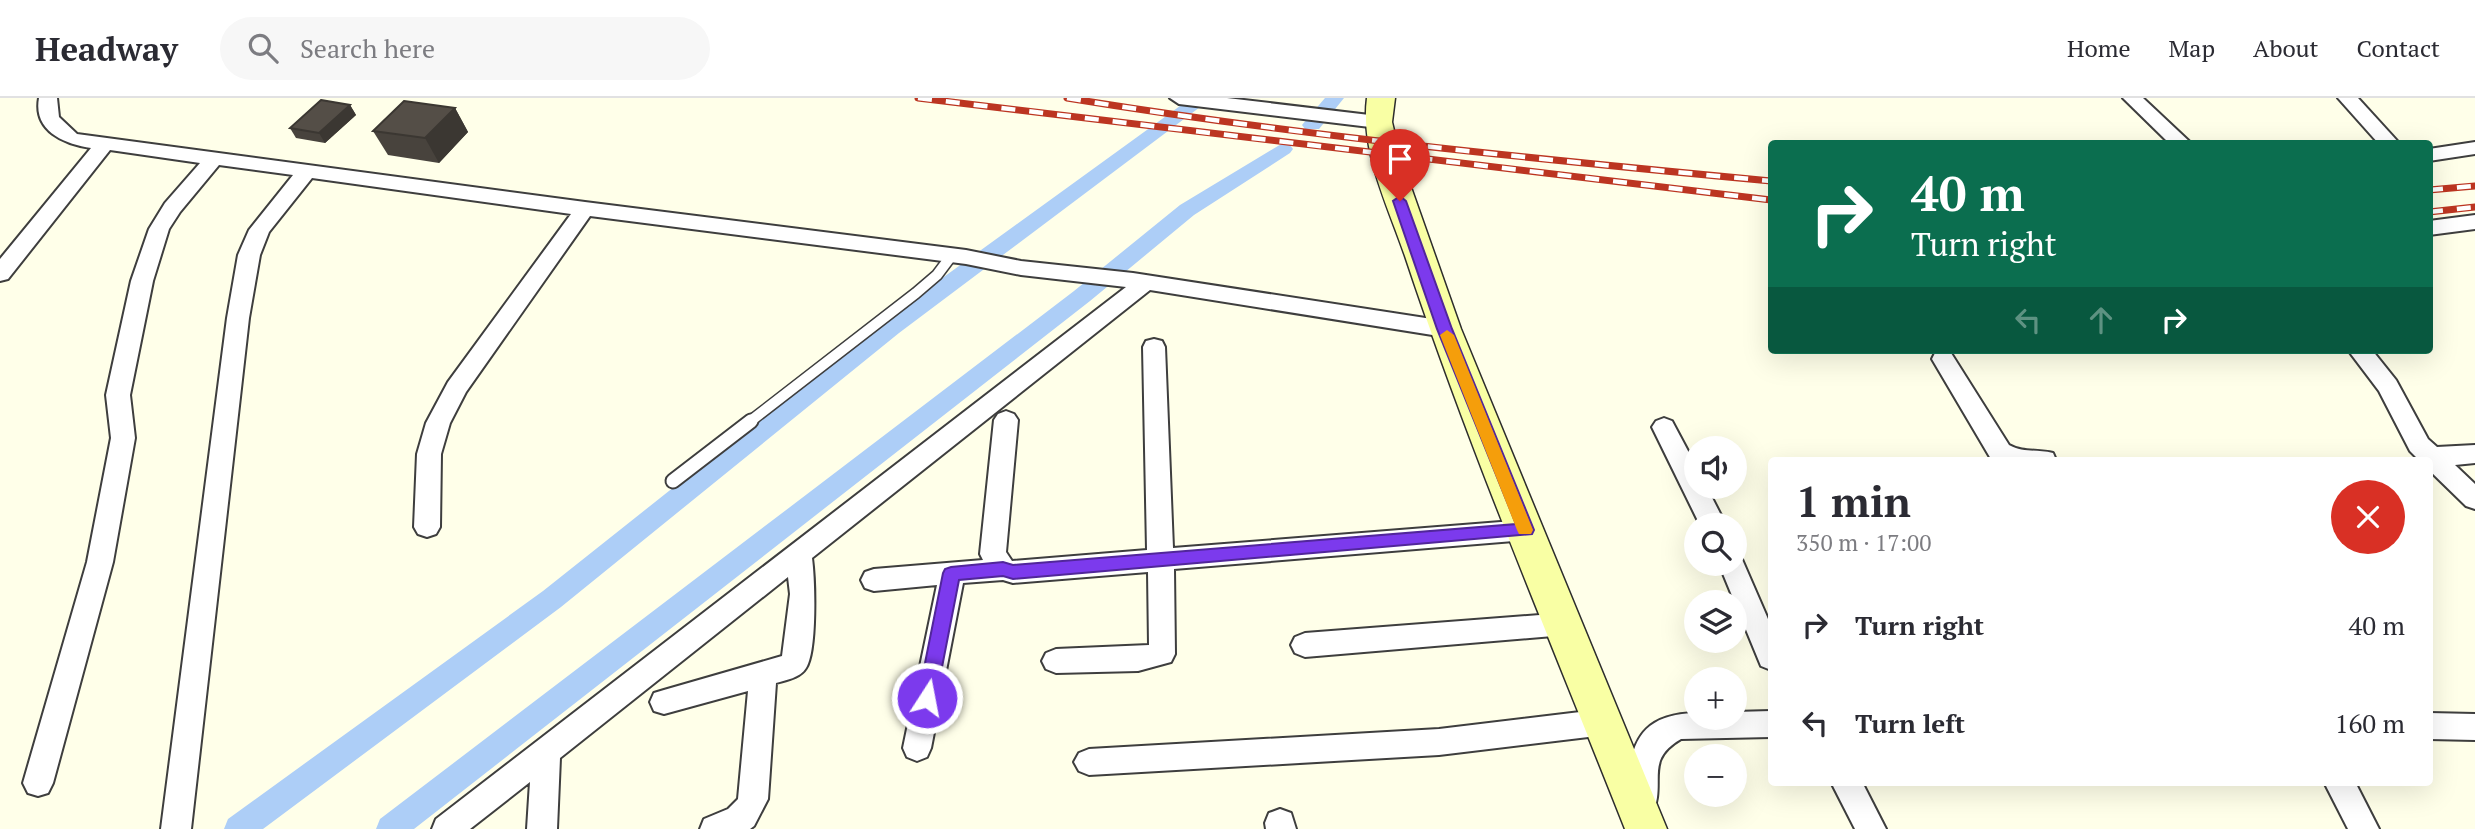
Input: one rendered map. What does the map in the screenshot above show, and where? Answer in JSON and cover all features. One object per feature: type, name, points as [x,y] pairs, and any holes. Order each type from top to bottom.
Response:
[{"type":"street","points":[[48,98],[46,107],[50,121],[71,139],[585,209],[959,256],[1021,268],[1140,281],[1445,329]]},
{"type":"street","points":[[1179,98],[1301,114],[1370,114],[1445,329],[1644,821]]},
{"type":"street","points":[[2132,98],[2178,140]]},
{"type":"street","points":[[2347,98],[2386,140]]},
{"type":"street","points":[[0,274],[105,144]]},
{"type":"street","points":[[2433,154],[2475,148]]},
{"type":"street","points":[[37,783],[100,562],[123,438],[118,395],[142,281],[159,229],[172,208],[215,159]]},
{"type":"street","points":[[176,829],[237,332],[249,255],[259,230],[307,171]]},
{"type":"street","points":[[427,527],[429,454],[438,423],[456,388],[585,209]]},
{"type":"street","points":[[2433,227],[2475,222]]},
{"type":"street","points":[[0,246],[22,246]]},
{"type":"street","points":[[447,829],[799,554],[1140,281]]},
{"type":"street","points":[[1056,661],[1138,659],[1161,654],[1162,560],[1154,347]]},
{"type":"street","points":[[2362,354],[2388,386],[2411,433],[2432,457],[2475,454]]},
{"type":"street","points":[[1943,359],[2000,452],[2009,457]]},
{"type":"street","points":[[1003,569],[993,554],[1006,420]]},
{"type":"street","points":[[1664,427],[1707,513]]},
{"type":"street","points":[[2433,458],[2475,499]]},
{"type":"street","points":[[874,580],[1003,569],[1013,572],[1526,530]]},
{"type":"street","points":[[664,702],[789,667],[798,655],[803,594],[799,554]]},
{"type":"street","points":[[917,748],[951,573]]},
{"type":"street","points":[[1737,576],[1768,651]]},
{"type":"street","points":[[1305,645],[1565,624]]},
{"type":"street","points":[[715,829],[742,818],[749,811],[763,674]]},
{"type":"street","points":[[1089,762],[1426,743],[1605,722]]},
{"type":"street","points":[[1644,821],[1645,752],[1658,737],[1677,726],[1768,724]]},
{"type":"street","points":[[2433,726],[2475,727]]},
{"type":"street","points":[[542,829],[546,751]]},
{"type":"street","points":[[1848,786],[1871,829]]},
{"type":"street","points":[[2341,786],[2364,829]]},
{"type":"lane","points":[[673,481],[916,293],[959,256]]},
{"type":"building","points":[[321,100],[350,105],[319,133],[290,128]]},
{"type":"building","points":[[404,101],[455,108],[425,138],[373,131]]},
{"type":"waterway","points":[[239,829],[552,599],[891,327],[1203,98]]},
{"type":"waterway","points":[[1312,125],[1335,98]]},
{"type":"waterway","points":[[391,829],[1082,296],[1187,210],[1283,149]]},
{"type":"railway","points":[[918,98],[1768,200]]},
{"type":"railway","points":[[1067,98],[1330,135],[1768,181]]},
{"type":"railway","points":[[2433,190],[2475,186]]},
{"type":"railway","points":[[2433,212],[2475,207]]},
{"type":"slow traffic","points":[[1447,335],[1525,530]]},
{"type":"route","points":[[927,698],[951,573],[1003,569],[1013,572],[1526,530],[1445,329],[1400,201]]}]
